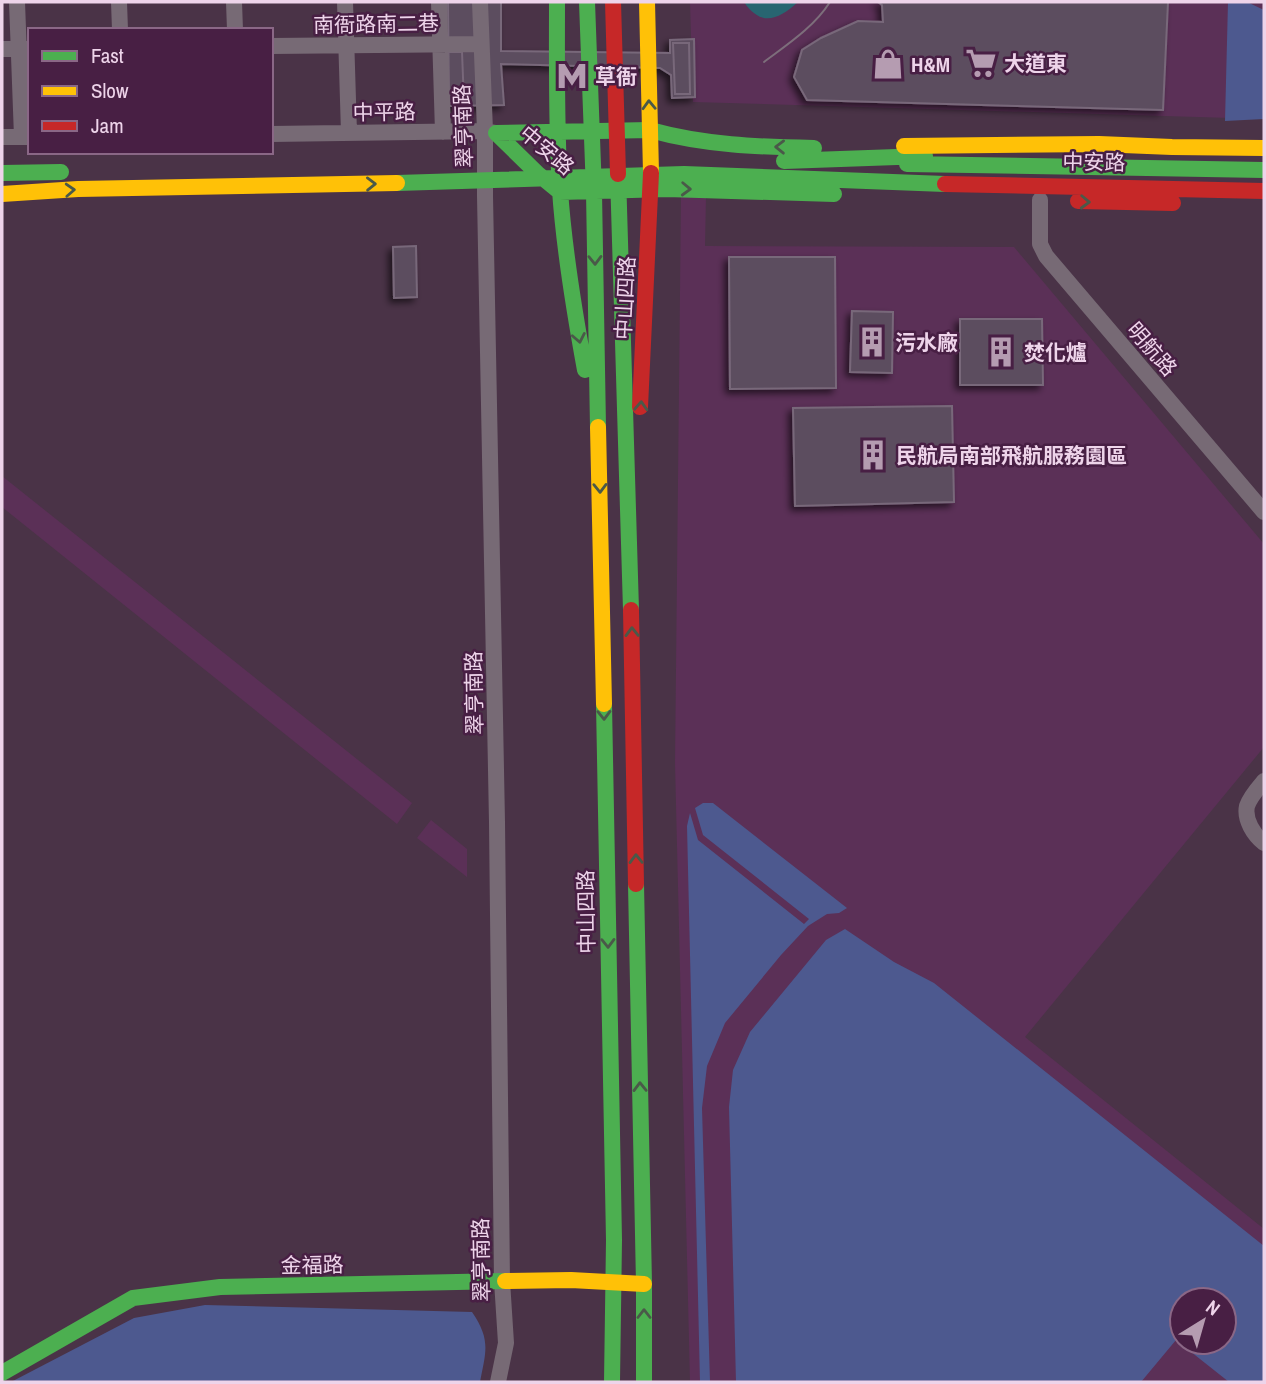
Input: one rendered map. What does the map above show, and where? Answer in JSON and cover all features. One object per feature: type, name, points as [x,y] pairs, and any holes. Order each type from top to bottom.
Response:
[{"type":"main road","name":"中山四路","points":[[556,2],[560,192],[572,298],[599,441]]},
{"type":"main road","name":"中山四路","points":[[587,2],[599,441],[614,1227],[612,1382]]},
{"type":"main road","name":"中山四路","points":[[613,2],[631,596],[644,1382]]},
{"type":"main road","name":"中山四路","points":[[631,596],[651,190],[646,2]]},
{"type":"main road","name":"中安路","points":[[491,132],[650,130],[702,142],[766,147],[1086,144],[1264,148]]},
{"type":"main road","name":"中安路","points":[[491,132],[560,192],[667,189],[1264,205]]},
{"type":"main road","name":"中安路","points":[[846,148],[1082,161],[1264,164]]},
{"type":"main road","points":[[2,194],[78,189],[684,174],[774,170],[983,153],[1264,158]]},
{"type":"main road","points":[[463,165],[679,159],[774,170],[983,186],[1264,188]]},
{"type":"main road","points":[[774,170],[1264,170]]},
{"type":"main road","points":[[774,170],[1264,180]]},
{"type":"main road","points":[[2,173],[80,172]]},
{"type":"main road","name":"中安路","points":[[841,194],[917,179],[1264,188]]},
{"type":"main road","name":"金福路","points":[[2,1373],[133,1298],[220,1287],[571,1280],[644,1284]]},
{"type":"street","points":[[2,137],[26,137],[24,49],[17,2]]},
{"type":"street","points":[[120,2],[120,28]]},
{"type":"street","points":[[234,2],[235,28]]},
{"type":"street","points":[[345,2],[349,133]]},
{"type":"street","points":[[439,2],[443,132]]},
{"type":"street","name":"翠亨南路","points":[[480,2],[481,44],[491,132],[485,196],[497,808],[502,1281],[506,1343],[498,1382]]},
{"type":"street","name":"南衙路南二巷","points":[[273,46],[481,44]]},
{"type":"street","points":[[2,49],[24,49]]},
{"type":"street","name":"中平路","points":[[273,134],[491,132]]},
{"type":"street","name":"明航路","points":[[1040,200],[1040,244],[1046,256],[1264,512]]},
{"type":"street","points":[[1264,781],[1247,805],[1247,816],[1257,837],[1264,843]]},
{"type":"shaded area","points":[[690,2],[1264,2],[1264,119],[693,102]]},
{"type":"shaded area","points":[[744,2],[798,2],[777,17],[763,18],[750,10]]},
{"type":"shaded area","points":[[1228,2],[1247,2],[1264,10],[1264,119],[1225,121]]},
{"type":"shaded area","points":[[681,197],[706,197],[705,246],[1014,247],[1264,544],[1264,747],[1025,1037],[1264,1229],[1264,1382],[690,1382],[675,763]]},
{"type":"shaded area","points":[[2,476],[412,803],[397,824],[2,507]]},
{"type":"shaded area","points":[[703,803],[713,803],[847,908],[839,913],[827,914],[808,926],[781,955],[725,1023],[707,1066],[702,1108],[710,1382],[700,1382],[687,826],[690,813],[698,840],[804,924],[809,919],[703,835],[695,808]]},
{"type":"shaded area","points":[[431,820],[467,849],[467,877],[417,838]]},
{"type":"shaded area","points":[[845,929],[894,962],[934,983],[1264,1246],[1264,1382],[1229,1382],[1196,1356],[1238,1356],[1238,1286],[1168,1286],[1168,1350],[1141,1382],[736,1382],[729,1107],[733,1070],[750,1032],[826,940]]},
{"type":"shaded area","points":[[205,1305],[472,1312],[482,1330],[485,1346],[480,1382],[11,1382],[134,1318]]},
{"type":"building","points":[[448,2],[501,2],[501,51],[670,53],[670,40],[694,39],[695,97],[672,98],[671,75],[660,68],[501,64],[504,105],[449,106]]},
{"type":"building","name":"大道東","points":[[878,2],[1168,2],[1163,110],[807,100],[794,77],[802,50],[858,21],[883,22],[882,5]]},
{"type":"building","points":[[673,43],[689,43],[690,94],[675,94]]},
{"type":"building","points":[[446,52],[462,52],[464,103],[448,103]]},
{"type":"building","points":[[416,246],[417,297],[394,298],[393,247]]},
{"type":"building","points":[[729,257],[835,257],[836,388],[730,389]]},
{"type":"building","name":"污水廠","points":[[852,311],[893,312],[892,373],[850,372]]},
{"type":"building","name":"焚化爐","points":[[960,319],[1042,319],[1043,385],[960,385]]},
{"type":"building","name":"民航局南部飛航服務園區","points":[[952,406],[954,502],[795,506],[793,408]]},
{"type":"tram line","points":[[764,62],[808,27],[830,2]]},
{"type":"traffic: fast","points":[[557,2],[560,190],[570,280],[585,370]]},
{"type":"traffic: fast","points":[[587,2],[598,427]]},
{"type":"traffic: fast","points":[[496,133],[650,130],[711,142],[814,148]]},
{"type":"traffic: fast","points":[[496,133],[560,192],[667,189],[834,194]]},
{"type":"traffic: fast","points":[[784,161],[925,156]]},
{"type":"traffic: fast","points":[[907,164],[1264,170]]},
{"type":"traffic: fast","points":[[2,173],[61,172]]},
{"type":"traffic: fast","points":[[618,174],[631,610]]},
{"type":"traffic: fast","points":[[397,183],[684,174],[945,184]]},
{"type":"traffic: fast","points":[[604,704],[614,1240],[612,1382]]},
{"type":"traffic: fast","points":[[636,884],[644,1382]]},
{"type":"traffic: fast","points":[[2,1373],[133,1298],[220,1287],[505,1281]]},
{"type":"traffic: slow","points":[[647,2],[651,173]]},
{"type":"traffic: slow","points":[[904,146],[1099,144],[1264,148]]},
{"type":"traffic: slow","points":[[2,194],[78,189],[397,183]]},
{"type":"traffic: slow","points":[[598,427],[604,704]]},
{"type":"traffic: slow","points":[[505,1281],[571,1280],[644,1284]]},
{"type":"traffic: jam","points":[[613,2],[618,174]]},
{"type":"traffic: jam","points":[[640,407],[651,173]]},
{"type":"traffic: jam","points":[[945,184],[1264,191]]},
{"type":"traffic: jam","points":[[1078,201],[1173,203]]},
{"type":"traffic: jam","points":[[631,610],[636,884]]},
{"type":"place","name":"大道東","points":[[981,63]]},
{"type":"place","name":"H&M","points":[[888,64]]},
{"type":"place","name":"草衙","points":[[572,76]]},
{"type":"place","name":"污水廠","points":[[872,342]]},
{"type":"place","name":"焚化爐","points":[[1001,352]]},
{"type":"place","name":"民航局南部飛航服務園區","points":[[873,455]]}]
